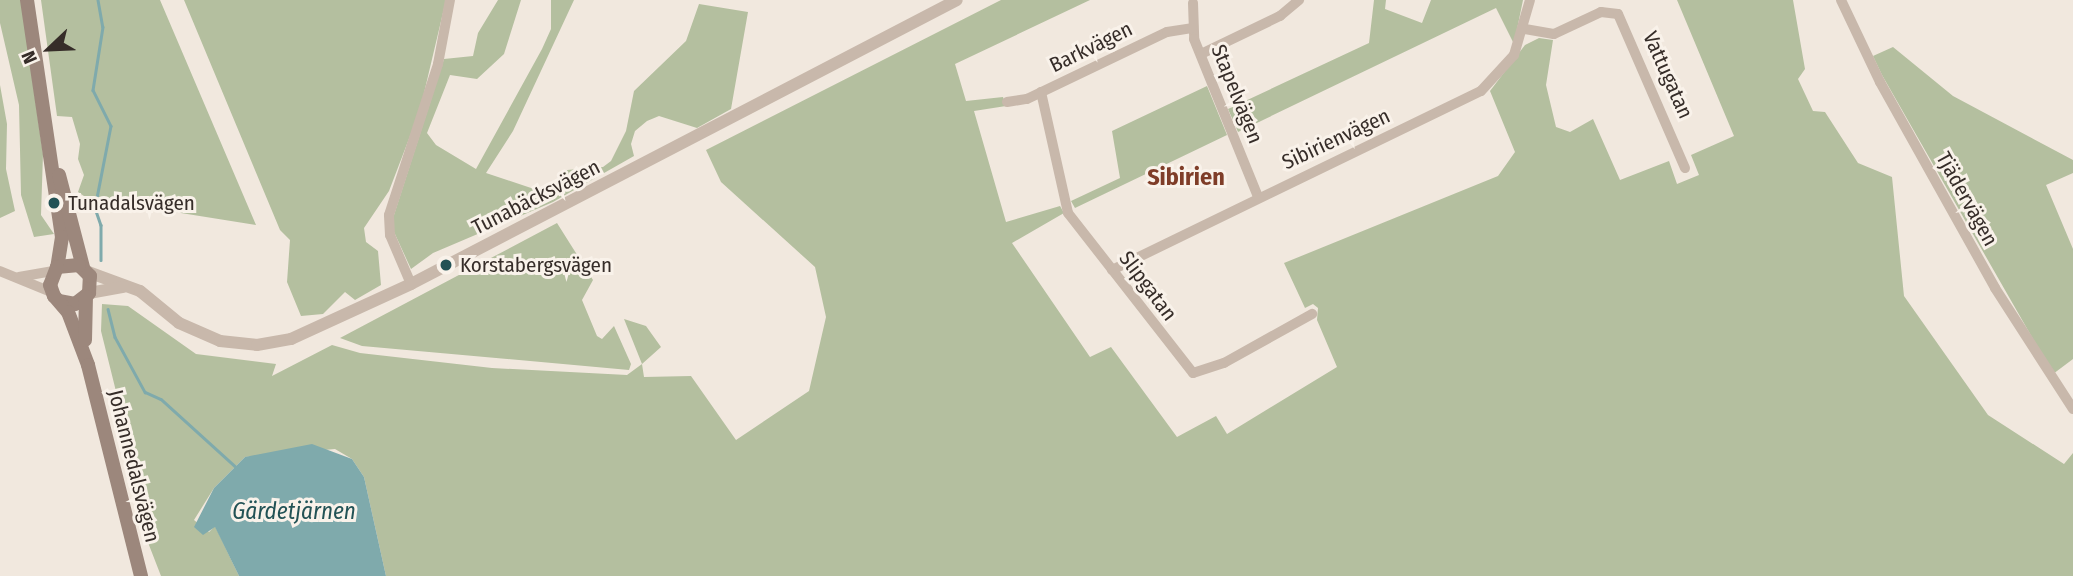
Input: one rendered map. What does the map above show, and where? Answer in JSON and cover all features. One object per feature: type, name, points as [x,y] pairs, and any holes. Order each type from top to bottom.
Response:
[{"type":"main road","points":[[27,0],[62,237],[55,269],[55,297],[75,304],[88,295],[85,270],[45,119]]},
{"type":"main road","points":[[55,269],[71,262],[85,270]]},
{"type":"main road","name":"Johannedalsvägen","points":[[88,295],[82,319],[88,365]]},
{"type":"main road","name":"Johannedalsvägen","points":[[55,297],[68,312],[88,365],[141,576]]},
{"type":"street","points":[[411,284],[390,235],[389,215],[438,64],[450,0]]},
{"type":"street","name":"Tunabäcksvägen","points":[[85,270],[148,296],[195,331],[220,341],[257,345],[329,325],[957,0]]},
{"type":"street","points":[[1201,54],[1280,16],[1299,0]]},
{"type":"street","name":"Sibirienvägen","points":[[1112,270],[1481,91],[1514,55],[1525,29],[1530,0]]},
{"type":"street","name":"Tjädervägen","points":[[1841,0],[1880,82],[2015,323],[2073,409]]},
{"type":"street","name":"Stapelvägen","points":[[1193,3],[1192,28],[1258,197]]},
{"type":"street","name":"Vattugatan","points":[[1525,29],[1554,34],[1601,12],[1618,14],[1685,168]]},
{"type":"street","name":"Barkvägen","points":[[1007,102],[1041,92],[1167,32],[1192,28]]},
{"type":"street","name":"Slipgatan","points":[[1041,92],[1062,199],[1112,270],[1194,373],[1224,363],[1312,314]]},
{"type":"street","points":[[18,278],[55,269]]},
{"type":"street","points":[[0,271],[55,297]]},
{"type":"street","points":[[88,295],[127,287]]},
{"type":"green space","points":[[0,0],[21,0],[43,154],[41,215],[54,234],[34,237],[21,195],[19,105],[0,23]]},
{"type":"green space","points":[[41,0],[160,0],[256,225],[87,198],[78,192],[84,175],[78,159],[80,144],[72,117],[57,116]]},
{"type":"green space","points":[[184,0],[446,0],[420,110],[389,191],[364,228],[366,242],[378,251],[381,285],[355,300],[345,292],[323,314],[301,316],[287,282],[290,240],[280,230]]},
{"type":"green space","points":[[498,0],[521,0],[504,54],[477,79],[450,75],[427,133],[436,145],[476,169],[551,29],[551,0],[574,0],[513,131],[486,173],[546,193],[567,170],[603,167],[611,161],[626,131],[634,91],[686,41],[699,4],[748,12],[731,109],[697,128],[659,116],[647,121],[635,131],[631,144],[634,156],[553,202],[433,253],[411,269],[394,232],[393,218],[444,59],[473,56],[478,33]]},
{"type":"green space","points":[[1001,0],[1090,0],[955,64],[966,101],[1003,97],[1006,106],[974,111],[1006,222],[1060,206],[1064,213],[1012,243],[1090,357],[1111,347],[1177,437],[1216,416],[1227,434],[1337,367],[1317,320],[1318,308],[1313,304],[1305,308],[1284,263],[1498,176],[1515,152],[1490,91],[1525,45],[1539,38],[1553,40],[1546,85],[1556,127],[1570,132],[1593,119],[1620,180],[1669,161],[1677,184],[1699,175],[1691,155],[1734,136],[1677,0],[1793,0],[1805,69],[1798,79],[1813,111],[1825,112],[1858,163],[1892,177],[1904,296],[1988,415],[2064,464],[2073,453],[2073,576],[386,576],[364,477],[352,459],[335,449],[245,457],[214,488],[194,520],[209,532],[215,526],[239,576],[161,576],[142,527],[144,504],[101,331],[102,304],[128,306],[196,354],[276,364],[272,376],[332,345],[360,353],[492,368],[627,375],[642,364],[644,377],[691,376],[736,440],[809,391],[826,317],[815,267],[721,182],[706,150]]},
{"type":"green space","points":[[1374,0],[1386,0],[1385,9],[1422,23],[1431,0],[1523,0],[1514,44],[1496,8],[1238,132],[1228,109],[1369,43]]},
{"type":"green space","points":[[1893,47],[1953,96],[2073,160],[2073,173],[2046,185],[2073,249],[2073,359],[2053,374],[1882,75],[1873,56]]},
{"type":"green space","points":[[0,85],[7,124],[6,169],[15,211],[0,218]]},
{"type":"green space","points":[[1207,86],[1227,135],[1075,208],[1071,201],[1120,178],[1112,131]]},
{"type":"green space","points":[[557,223],[593,280],[582,300],[597,336],[602,339],[614,326],[631,364],[629,370],[362,346],[340,338]]},
{"type":"green space","points":[[624,319],[646,326],[661,347],[642,364]]},
{"type":"water","name":"Gärdetjärnen","points":[[312,444],[352,459],[364,477],[386,576],[239,576],[215,527],[203,535],[194,527],[214,488],[245,457]]},
{"type":"waterway","points":[[98,0],[103,27],[93,90],[111,126],[95,208],[101,225],[101,260]]},
{"type":"waterway","points":[[108,309],[115,337],[145,392],[161,399],[236,467]]},
{"type":"place","name":"Tunadalsvägen","points":[[54,203]]},
{"type":"place","name":"Korstabergsvägen","points":[[446,265]]},
{"type":"district","name":"Sibirien","points":[[1186,178]]}]
